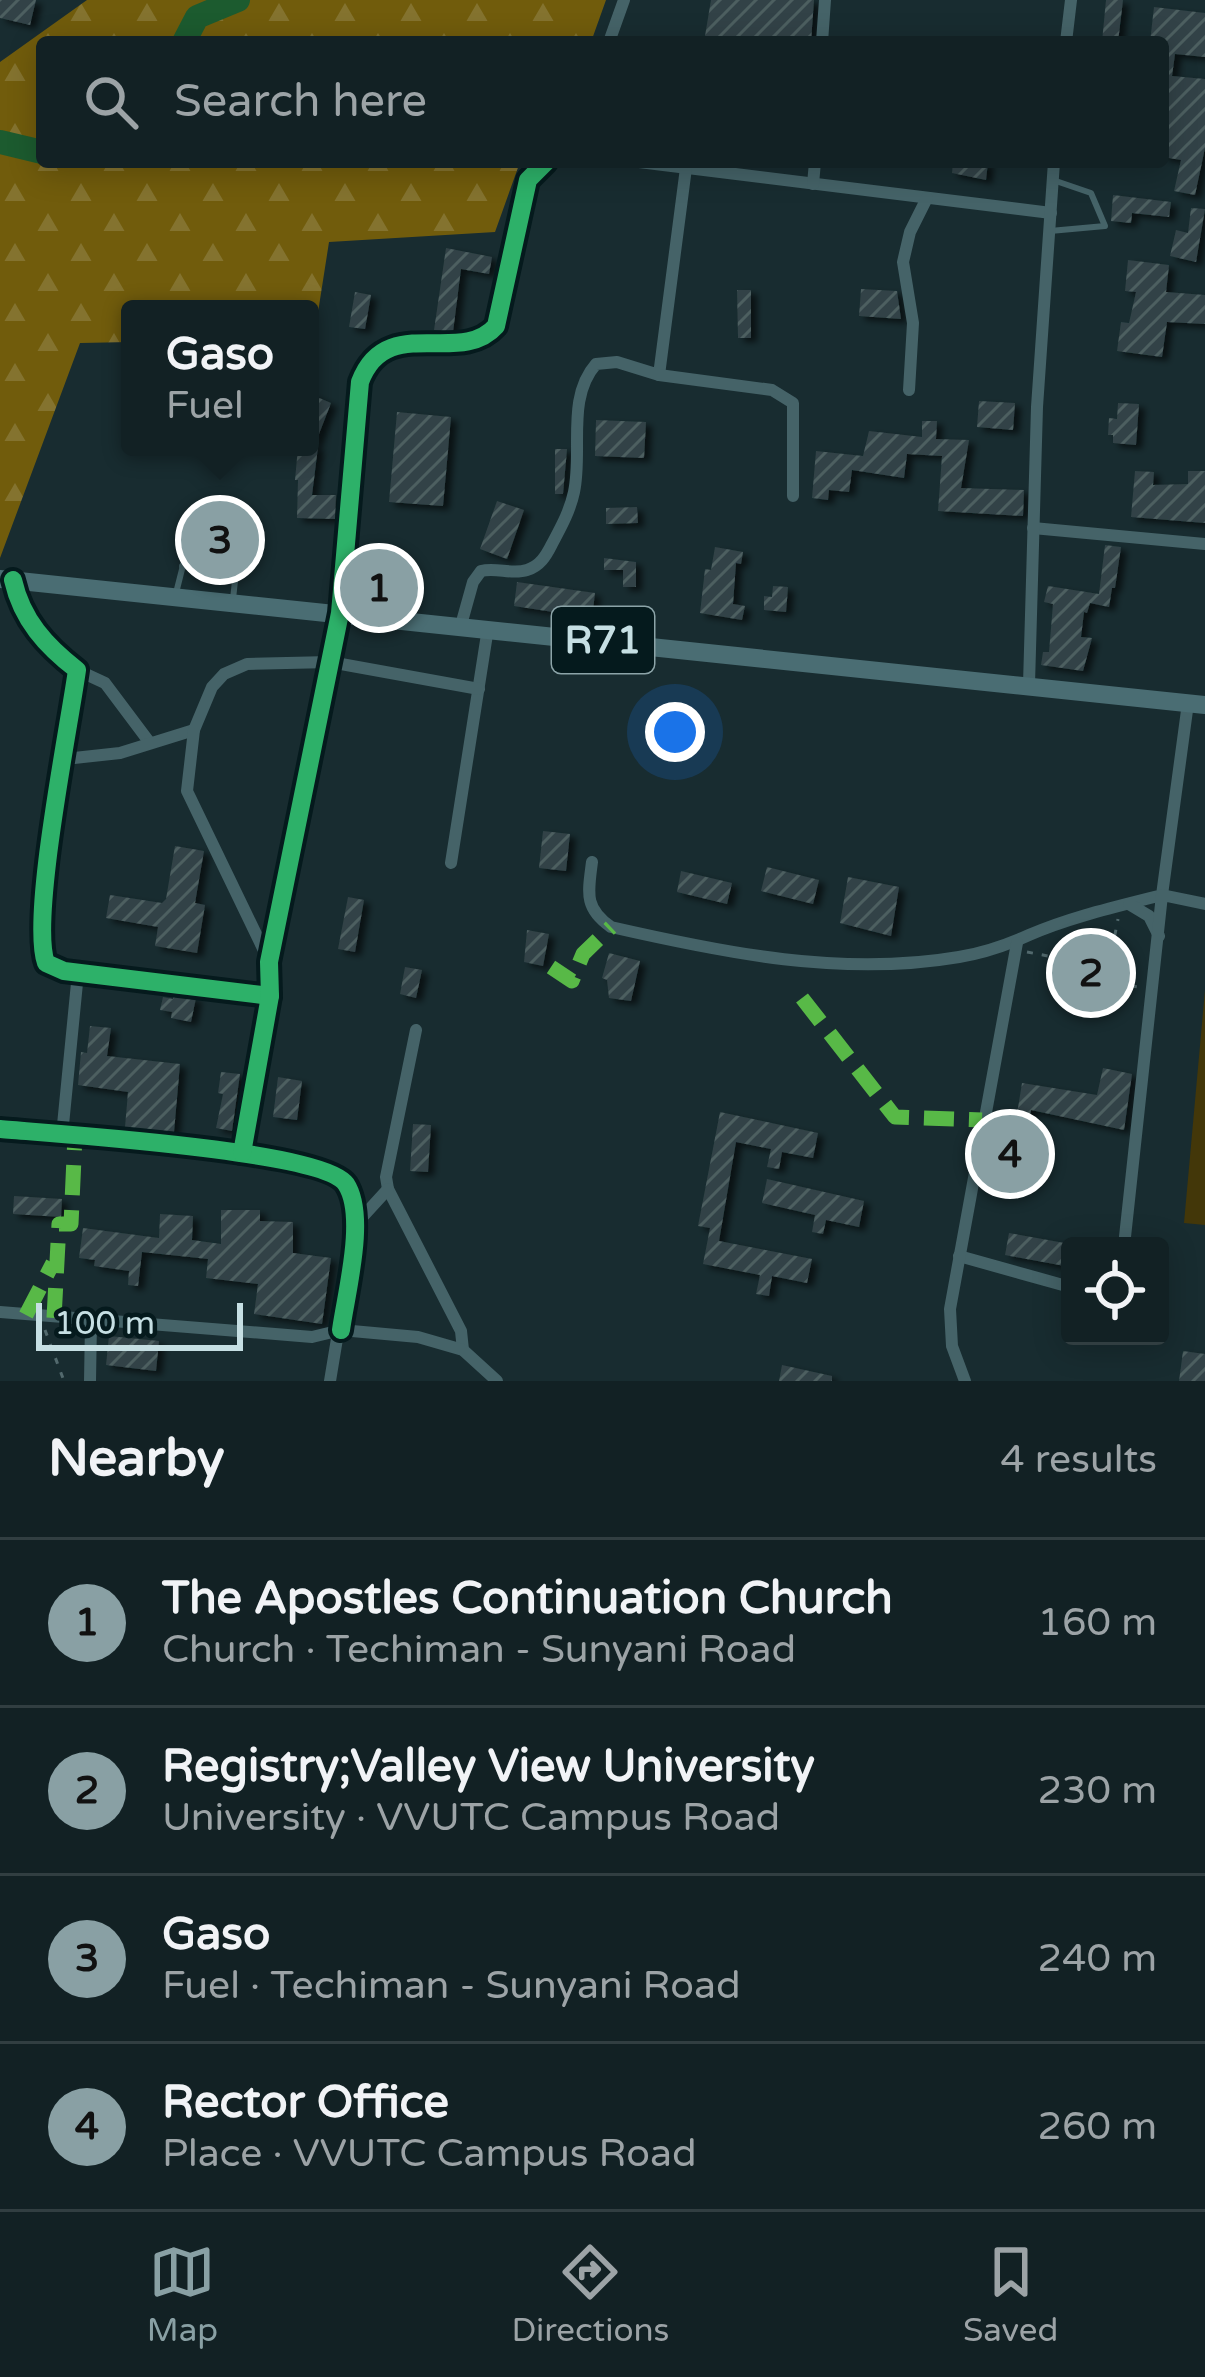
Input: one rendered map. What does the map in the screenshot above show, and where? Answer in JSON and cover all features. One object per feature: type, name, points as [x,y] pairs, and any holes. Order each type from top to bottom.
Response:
[{"type":"main road","name":"R71","points":[[7,580],[1196,704]]},
{"type":"street","points":[[611,36],[624,0]]},
{"type":"street","points":[[822,36],[825,0]]},
{"type":"street","points":[[1067,36],[1071,0]]},
{"type":"street","points":[[242,1153],[270,996],[269,962],[340,613],[360,382],[376,356],[398,344],[473,341],[496,326],[528,180],[540,168]]},
{"type":"street","points":[[659,375],[686,168],[1051,213]]},
{"type":"street","points":[[813,184],[814,168]]},
{"type":"street","points":[[1029,684],[1054,168]]},
{"type":"street","points":[[909,390],[913,323],[903,262],[910,232],[927,198]]},
{"type":"street","points":[[461,626],[473,582],[481,571],[494,568],[519,573],[533,568],[544,558],[567,516],[575,488],[580,388],[596,364],[617,362],[659,375],[786,395],[793,403],[793,496]]},
{"type":"street","points":[[1034,528],[1205,544]]},
{"type":"street","points":[[7,580],[19,606],[55,653],[105,683],[150,743]]},
{"type":"street","points":[[451,863],[488,628]]},
{"type":"street","points":[[269,962],[187,791],[194,730],[212,687],[224,674],[247,664],[330,662],[479,689]]},
{"type":"street","points":[[77,670],[41,948],[46,963],[78,973],[270,996]]},
{"type":"street","points":[[1125,1237],[1162,895],[1196,704]]},
{"type":"street","points":[[64,759],[98,757],[194,730]]},
{"type":"street","points":[[592,862],[586,901],[595,916],[611,927],[730,954],[899,964],[962,957],[1017,943],[1162,895],[1205,904]]},
{"type":"street","points":[[1124,904],[1149,916],[1160,937]]},
{"type":"street","points":[[965,1381],[952,1346],[950,1309],[1017,943]]},
{"type":"street","points":[[62,1135],[78,973]]},
{"type":"street","points":[[416,1030],[386,1178],[461,1331],[463,1350]]},
{"type":"street","points":[[0,1129],[242,1153],[332,1172],[345,1182],[356,1224],[330,1381]]},
{"type":"street","points":[[356,1224],[388,1190]]},
{"type":"street","points":[[958,1256],[1061,1285]]},
{"type":"street","points":[[0,1312],[312,1336],[340,1330],[418,1337],[463,1350],[497,1381]]},
{"type":"street","points":[[89,1381],[91,1322]]},
{"type":"lane","points":[[1049,231],[1105,226],[1091,193],[1053,180]]},
{"type":"lane","points":[[175,597],[196,514],[202,509],[238,518],[241,526],[232,602]]},
{"type":"lane","points":[[182,566],[236,572]]},
{"type":"path","points":[[1109,964],[1124,904]]},
{"type":"path","points":[[1017,943],[1024,951],[1053,957]]},
{"type":"path","points":[[1116,984],[1154,990]]},
{"type":"path","points":[[41,1317],[64,1381]]},
{"type":"green space","points":[[87,0],[606,0],[593,36],[36,36]]},
{"type":"green space","points":[[36,36],[36,168],[518,168],[495,232],[329,242],[319,306],[319,300],[121,300],[121,342],[80,343],[0,558],[0,62]]},
{"type":"shaded area","points":[[1205,990],[1205,1225],[1184,1223]]},
{"type":"building","points":[[0,0],[36,0],[30,25],[0,18]]},
{"type":"building","points":[[711,0],[814,0],[811,36],[705,36]]},
{"type":"building","points":[[1106,0],[1123,0],[1119,36],[1103,36]]},
{"type":"building","points":[[1154,7],[1205,13],[1205,57],[1175,54],[1172,76],[1205,79],[1205,148],[1195,195],[1174,191],[1181,160],[1169,158],[1169,36],[1151,36]]},
{"type":"building","points":[[952,168],[987,168],[986,180],[952,173]]},
{"type":"building","points":[[1113,195],[1171,202],[1169,217],[1132,213],[1131,223],[1111,221]]},
{"type":"building","points":[[1191,208],[1205,209],[1196,262],[1170,256],[1176,230],[1188,233]]},
{"type":"building","points":[[446,248],[492,257],[489,274],[461,269],[453,332],[434,330]]},
{"type":"building","points":[[1128,260],[1169,265],[1166,292],[1205,295],[1205,324],[1167,322],[1162,357],[1117,351],[1121,322],[1129,323],[1136,292],[1125,291]]},
{"type":"building","points":[[861,289],[897,291],[901,319],[859,316]]},
{"type":"building","points":[[737,290],[751,290],[751,338],[738,338]]},
{"type":"building","points":[[355,292],[371,295],[365,329],[349,327]]},
{"type":"building","points":[[319,398],[331,403],[319,434]]},
{"type":"building","points":[[979,401],[1015,403],[1013,430],[977,427]]},
{"type":"building","points":[[1118,403],[1139,404],[1136,445],[1113,443],[1113,435],[1108,435],[1109,418],[1117,419]]},
{"type":"building","points":[[397,412],[451,417],[443,506],[389,502]]},
{"type":"building","points":[[596,420],[646,422],[644,458],[595,456]]},
{"type":"building","points":[[922,421],[937,421],[936,439],[969,440],[961,488],[1024,490],[1023,516],[938,511],[942,456],[907,454],[904,478],[852,470],[849,492],[829,490],[828,500],[812,498],[816,451],[863,456],[869,431],[922,437]]},
{"type":"building","points":[[555,449],[567,449],[563,494],[555,494]]},
{"type":"building","points":[[297,456],[317,456],[312,495],[336,495],[335,519],[297,518]]},
{"type":"building","points":[[1135,471],[1154,472],[1153,485],[1188,484],[1188,471],[1205,471],[1205,523],[1131,517]]},
{"type":"building","points":[[497,501],[524,510],[507,559],[480,549]]},
{"type":"building","points":[[637,507],[638,523],[606,524],[606,508]]},
{"type":"building","points":[[1105,545],[1121,547],[1115,588],[1109,607],[1090,603],[1084,612],[1081,637],[1092,638],[1083,671],[1041,665],[1043,652],[1049,652],[1053,604],[1044,602],[1048,586],[1099,594]]},
{"type":"building","points":[[715,547],[743,552],[741,564],[736,563],[733,604],[745,606],[742,620],[700,613],[705,569],[711,570]]},
{"type":"building","points":[[604,558],[636,562],[636,587],[623,587],[623,570],[604,570]]},
{"type":"building","points":[[517,582],[595,593],[592,618],[514,606]]},
{"type":"building","points":[[773,586],[788,587],[786,612],[764,610],[764,596],[772,597]]},
{"type":"building","points":[[543,831],[570,834],[566,871],[539,868]]},
{"type":"building","points":[[175,846],[204,851],[195,903],[205,905],[197,953],[155,946],[158,927],[106,918],[110,895],[162,903],[166,899]]},
{"type":"building","points":[[767,867],[819,880],[813,904],[761,891]]},
{"type":"building","points":[[681,871],[732,883],[727,904],[677,892]]},
{"type":"building","points":[[848,877],[899,887],[891,936],[840,923]]},
{"type":"building","points":[[348,897],[364,900],[355,952],[338,949]]},
{"type":"building","points":[[527,930],[549,934],[543,966],[524,962]]},
{"type":"building","points":[[1054,950],[1109,965],[1108,974],[1117,977],[1115,995],[1094,989],[1094,984],[1074,978],[1074,973],[1051,968]]},
{"type":"building","points":[[609,953],[640,961],[631,1001],[609,998],[607,980],[602,978]]},
{"type":"building","points":[[405,967],[422,970],[416,998],[400,994]]},
{"type":"building","points":[[174,995],[196,998],[191,1022],[160,1010],[163,997],[173,999]]},
{"type":"building","points":[[90,1026],[111,1028],[107,1056],[180,1064],[174,1132],[125,1127],[128,1092],[78,1085],[81,1052],[87,1053]]},
{"type":"building","points":[[1103,1068],[1132,1074],[1124,1130],[1031,1110],[1016,1190],[992,1185],[1005,1118],[1016,1120],[1022,1083],[1097,1095]]},
{"type":"building","points":[[221,1072],[240,1074],[232,1131],[216,1128],[223,1094],[218,1093]]},
{"type":"building","points":[[278,1077],[302,1081],[297,1120],[273,1117]]},
{"type":"building","points":[[720,1112],[818,1133],[813,1158],[782,1152],[779,1169],[767,1167],[771,1149],[736,1142],[719,1241],[812,1259],[807,1283],[772,1276],[769,1296],[756,1294],[760,1275],[703,1264],[710,1228],[698,1226]]},
{"type":"building","points":[[413,1124],[431,1125],[428,1172],[410,1171]]},
{"type":"building","points":[[767,1179],[864,1201],[859,1227],[826,1220],[823,1234],[812,1232],[815,1215],[762,1203]]},
{"type":"building","points":[[14,1196],[62,1199],[61,1217],[13,1214]]},
{"type":"building","points":[[221,1210],[260,1210],[260,1221],[293,1222],[293,1253],[331,1258],[322,1324],[254,1314],[258,1284],[206,1278],[208,1259],[142,1252],[138,1286],[128,1285],[129,1271],[94,1266],[95,1260],[79,1258],[83,1228],[159,1238],[160,1214],[193,1216],[192,1240],[221,1244]]},
{"type":"building","points":[[1009,1233],[1061,1242],[1061,1265],[1005,1255]]},
{"type":"building","points":[[109,1336],[159,1341],[156,1371],[106,1365]]},
{"type":"building","points":[[1183,1351],[1205,1354],[1205,1381],[1179,1381]]},
{"type":"building","points":[[782,1365],[832,1376],[832,1381],[779,1381]]},
{"type":"waterway","points":[[187,36],[197,17],[238,0]]},
{"type":"waterway","points":[[0,142],[36,151]]},
{"type":"marked path","points":[[551,967],[572,981],[583,954],[611,927]]},
{"type":"marked path","points":[[802,998],[895,1117],[982,1120]]},
{"type":"marked path","points":[[54,1318],[59,1224],[71,1224],[75,1136]]},
{"type":"marked path","points":[[26,1315],[53,1263]]},
{"type":"cycle path","points":[[242,1153],[270,996],[269,962],[340,613],[360,382],[372,361],[387,349],[463,342],[496,326],[528,180],[540,168]]},
{"type":"cycle path","points":[[13,580],[22,608],[37,631],[77,670],[47,866],[42,940],[46,963],[64,971],[270,996]]},
{"type":"cycle path","points":[[0,1129],[240,1153],[326,1172],[346,1184],[355,1215],[341,1330]]},
{"type":"place","name":"Gaso","points":[[220,540]]},
{"type":"place","name":"The Apostles Continuation Church","points":[[379,588]]},
{"type":"place","name":"Registry;Valley View University","points":[[1091,973]]},
{"type":"place","name":"Rector Office","points":[[1010,1154]]}]
